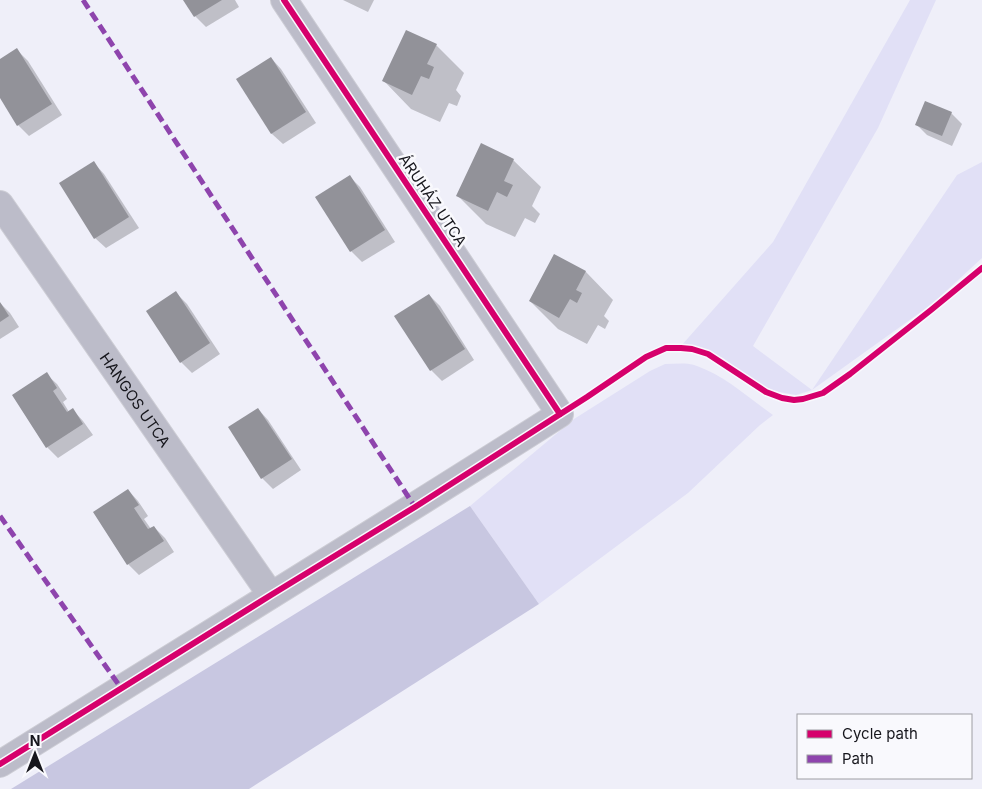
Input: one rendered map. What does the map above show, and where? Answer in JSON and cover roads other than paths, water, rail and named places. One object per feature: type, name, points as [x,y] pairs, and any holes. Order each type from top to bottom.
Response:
[{"type":"street","name":"ÁRUHÁZ UTCA","points":[[271,595],[415,507],[560,414],[284,0]]},
{"type":"street","name":"HANGOS UTCA","points":[[0,204],[271,595]]},
{"type":"street","points":[[0,764],[271,595]]}]
